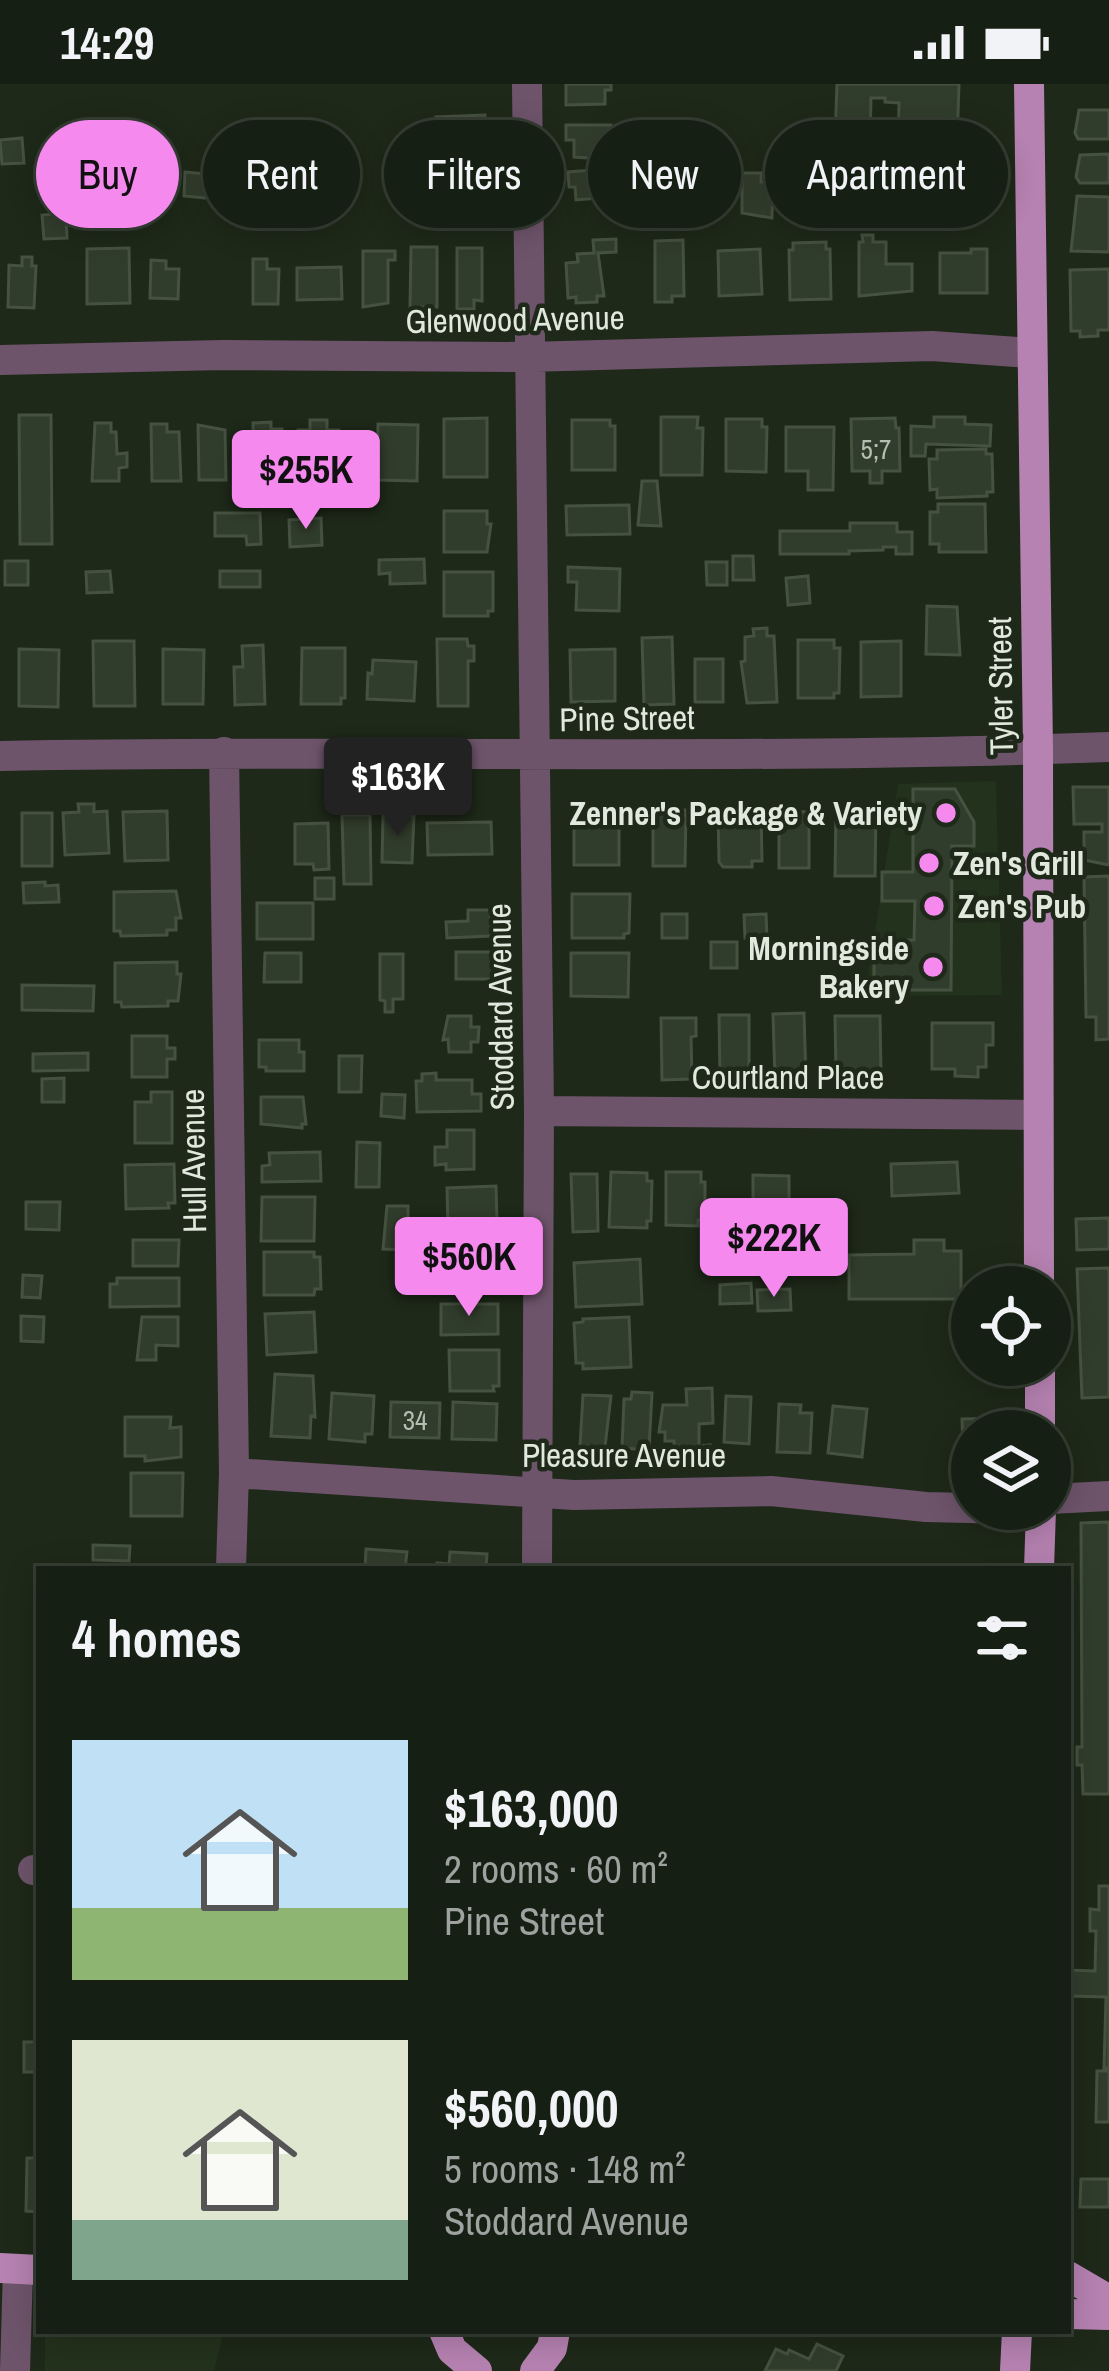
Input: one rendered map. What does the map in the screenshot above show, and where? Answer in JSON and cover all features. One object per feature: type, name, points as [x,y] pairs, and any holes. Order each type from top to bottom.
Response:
[{"type":"main road","name":"Tyler Street","points":[[1029,84],[1039,1266]]},
{"type":"main road","points":[[1039,1566],[1040,1530]]},
{"type":"main road","points":[[1071,2278],[1109,2300]]},
{"type":"main road","points":[[1071,2314],[1109,2315]]},
{"type":"main road","points":[[445,2334],[452,2350],[477,2371]]},
{"type":"main road","points":[[535,2371],[554,2334]]},
{"type":"main road","points":[[1015,2371],[1017,2334]]},
{"type":"street","name":"Stoddard Avenue","points":[[527,84],[538,1111],[537,1566]]},
{"type":"street","name":"Glenwood Avenue","points":[[0,360],[223,355],[527,357],[889,346],[1030,353]]},
{"type":"street","name":"Pine Street","points":[[0,756],[1109,747]]},
{"type":"street","name":"Hull Avenue","points":[[224,752],[234,1473],[231,1566]]},
{"type":"street","name":"Courtland Place","points":[[538,1111],[1037,1115]]},
{"type":"street","name":"Pleasure Avenue","points":[[234,1473],[538,1493],[771,1491],[951,1508]]},
{"type":"street","points":[[1071,1498],[1109,1496]]},
{"type":"street","points":[[15,2371],[19,2269]]},
{"type":"shaded area","points":[[996,781],[1002,995],[865,996],[898,784]]},
{"type":"shaded area","points":[[45,2334],[223,2334],[214,2371],[45,2371]]},
{"type":"building","points":[[566,84],[611,84],[611,90],[605,90],[605,104],[566,105]]},
{"type":"building","points":[[837,84],[959,84],[958,120],[899,120],[899,103],[871,98],[870,120],[836,120]]},
{"type":"building","points":[[1079,110],[1109,110],[1109,139],[1078,139]]},
{"type":"building","points":[[485,115],[485,120],[436,120]]},
{"type":"building","points":[[566,125],[588,125],[588,158],[574,157],[574,140],[566,140]]},
{"type":"building","points":[[22,138],[24,163],[2,164],[0,140]]},
{"type":"building","points":[[1109,154],[1109,183],[1080,183],[1076,177],[1080,155]]},
{"type":"building","points":[[588,170],[588,199],[576,200],[568,172]]},
{"type":"building","points":[[185,172],[203,174],[203,198],[184,196]]},
{"type":"building","points":[[742,173],[761,173],[765,217],[742,213]]},
{"type":"building","points":[[1077,196],[1109,197],[1109,252],[1071,251]]},
{"type":"building","points":[[43,228],[67,228],[67,238],[44,239]]},
{"type":"building","points":[[862,235],[873,235],[873,242],[886,242],[886,264],[912,264],[912,291],[859,296]]},
{"type":"building","points":[[616,239],[616,252],[598,253],[604,296],[597,296],[597,302],[576,303],[576,297],[568,298],[566,263],[578,262],[577,254],[594,253],[593,240]]},
{"type":"building","points":[[683,240],[684,296],[655,302],[655,241]]},
{"type":"building","points":[[826,242],[831,299],[790,300],[789,250],[793,243]]},
{"type":"building","points":[[411,247],[437,247],[437,307],[410,307]]},
{"type":"building","points":[[129,248],[130,303],[87,304],[87,249]]},
{"type":"building","points":[[457,248],[482,248],[482,301],[474,300],[474,309],[457,309]]},
{"type":"building","points":[[760,249],[762,294],[719,296],[718,251]]},
{"type":"building","points":[[971,249],[987,249],[987,293],[940,293],[940,253],[971,253]]},
{"type":"building","points":[[363,251],[395,251],[395,260],[388,260],[388,303],[363,307]]},
{"type":"building","points":[[22,257],[32,257],[32,266],[36,266],[34,308],[8,307],[9,265],[22,266]]},
{"type":"building","points":[[253,259],[267,259],[267,269],[279,269],[278,304],[253,304]]},
{"type":"building","points":[[151,260],[166,261],[166,269],[179,269],[178,299],[150,298]]},
{"type":"building","points":[[341,267],[342,299],[297,300],[297,268]]},
{"type":"building","points":[[1109,269],[1109,330],[1080,337],[1080,331],[1071,331],[1070,270]]},
{"type":"building","points":[[19,415],[51,415],[52,544],[20,544]]},
{"type":"building","points":[[661,417],[698,417],[697,428],[703,428],[702,475],[661,475]]},
{"type":"building","points":[[934,417],[965,417],[965,424],[991,425],[990,446],[926,444],[925,456],[911,456],[911,426],[934,427]]},
{"type":"building","points":[[487,418],[487,477],[444,477],[444,419]]},
{"type":"building","points":[[895,418],[900,471],[882,471],[882,483],[870,483],[870,471],[852,471],[851,419]]},
{"type":"building","points":[[726,419],[762,419],[762,427],[767,427],[766,472],[726,471]]},
{"type":"building","points":[[310,420],[327,420],[327,430],[339,430],[339,481],[298,481],[298,430],[310,430]]},
{"type":"building","points":[[572,420],[610,420],[610,426],[615,426],[615,470],[572,470]]},
{"type":"building","points":[[271,422],[271,429],[282,429],[279,478],[254,478],[253,423]]},
{"type":"building","points":[[95,423],[111,423],[117,454],[127,453],[127,467],[119,468],[119,481],[92,481]]},
{"type":"building","points":[[151,424],[167,424],[167,432],[179,432],[181,481],[152,481]]},
{"type":"building","points":[[378,424],[418,425],[417,481],[377,480]]},
{"type":"building","points":[[198,425],[225,430],[226,480],[199,480]]},
{"type":"building","points":[[786,427],[834,427],[833,490],[808,490],[808,471],[786,471]]},
{"type":"building","points":[[986,449],[986,454],[992,454],[993,492],[937,498],[937,489],[930,490],[929,459],[937,459],[937,450]]},
{"type":"building","points":[[642,481],[657,481],[661,526],[638,525]]},
{"type":"building","points":[[938,504],[985,504],[986,552],[939,552],[939,544],[930,544],[930,512],[938,512]]},
{"type":"building","points":[[629,505],[630,534],[567,535],[566,506]]},
{"type":"building","points":[[444,511],[487,511],[487,524],[491,524],[487,552],[444,552]]},
{"type":"building","points":[[215,513],[260,513],[261,544],[247,545],[246,536],[215,536]]},
{"type":"building","points":[[321,518],[322,545],[290,547],[289,520]]},
{"type":"building","points":[[850,523],[897,523],[897,532],[912,532],[912,554],[896,554],[896,547],[883,547],[849,554],[780,554],[780,531],[850,531]]},
{"type":"building","points":[[733,556],[753,556],[754,580],[733,580]]},
{"type":"building","points":[[424,559],[425,583],[390,584],[390,573],[379,574],[379,560]]},
{"type":"building","points":[[5,561],[28,561],[28,585],[5,585]]},
{"type":"building","points":[[706,562],[727,562],[727,585],[707,585]]},
{"type":"building","points":[[568,567],[620,569],[619,611],[576,610],[577,582],[568,582]]},
{"type":"building","points":[[110,571],[112,592],[87,593],[86,572]]},
{"type":"building","points":[[220,571],[260,571],[260,587],[220,587]]},
{"type":"building","points":[[444,572],[493,572],[493,611],[488,616],[444,616]]},
{"type":"building","points":[[808,576],[810,603],[788,605],[786,578]]},
{"type":"building","points":[[927,606],[957,607],[960,655],[926,654]]},
{"type":"building","points":[[767,628],[767,636],[774,636],[777,702],[747,703],[741,662],[745,661],[745,637],[754,636],[753,629]]},
{"type":"building","points":[[672,637],[674,704],[644,705],[642,638]]},
{"type":"building","points":[[437,639],[467,639],[468,646],[474,646],[474,661],[468,661],[468,706],[438,706]]},
{"type":"building","points":[[798,640],[834,640],[834,648],[840,648],[839,693],[834,698],[798,698]]},
{"type":"building","points":[[93,641],[134,641],[135,706],[94,706]]},
{"type":"building","points":[[901,641],[901,696],[861,697],[861,642]]},
{"type":"building","points":[[263,645],[265,704],[235,705],[234,667],[243,667],[242,646]]},
{"type":"building","points":[[302,648],[345,648],[341,704],[301,704]]},
{"type":"building","points":[[19,649],[59,650],[58,707],[19,706]]},
{"type":"building","points":[[163,649],[204,650],[203,704],[163,704]]},
{"type":"building","points":[[615,649],[615,701],[571,702],[570,650]]},
{"type":"building","points":[[695,659],[723,659],[723,702],[695,702]]},
{"type":"building","points":[[373,660],[416,662],[414,701],[367,699]]},
{"type":"building","points":[[1073,787],[1109,787],[1109,865],[1084,860],[1084,832],[1102,832],[1102,824],[1074,824]]},
{"type":"building","points":[[913,789],[955,789],[974,822],[974,846],[952,846],[951,990],[881,990],[881,985],[874,985],[874,950],[881,950],[881,940],[914,940],[915,901],[882,901],[882,872],[913,872]]},
{"type":"building","points":[[78,804],[94,804],[94,812],[107,811],[109,853],[65,855],[63,813],[79,812]]},
{"type":"building","points":[[653,810],[686,810],[685,866],[653,866]]},
{"type":"building","points":[[836,810],[876,810],[875,876],[835,876]]},
{"type":"building","points":[[167,811],[168,860],[125,861],[123,812]]},
{"type":"building","points":[[718,811],[761,811],[762,861],[752,861],[752,867],[723,867]]},
{"type":"building","points":[[779,811],[809,812],[809,868],[779,868]]},
{"type":"building","points":[[22,813],[52,813],[52,866],[22,866]]},
{"type":"building","points":[[342,815],[370,815],[371,884],[344,884]]},
{"type":"building","points":[[383,815],[414,816],[412,863],[382,862]]},
{"type":"building","points":[[574,820],[619,820],[619,865],[574,865]]},
{"type":"building","points":[[491,822],[492,854],[428,855],[427,823]]},
{"type":"building","points":[[328,823],[329,869],[295,864],[295,824]]},
{"type":"building","points":[[1109,876],[1109,1039],[1096,1040],[1096,1017],[1086,1017],[1084,877]]},
{"type":"building","points":[[315,878],[334,878],[334,899],[315,899]]},
{"type":"building","points":[[45,882],[45,886],[58,885],[59,902],[24,903],[23,883]]},
{"type":"building","points":[[176,891],[181,918],[176,918],[176,930],[167,930],[167,935],[121,936],[114,931],[114,892]]},
{"type":"building","points":[[572,894],[630,894],[629,933],[624,938],[572,938]]},
{"type":"building","points":[[257,903],[313,903],[313,939],[257,939]]},
{"type":"building","points":[[468,910],[490,910],[491,936],[447,938],[446,922],[468,921]]},
{"type":"building","points":[[662,914],[687,914],[687,938],[662,938]]},
{"type":"building","points":[[766,914],[767,938],[745,938],[744,915]]},
{"type":"building","points":[[711,942],[737,942],[737,968],[711,968]]},
{"type":"building","points":[[456,952],[492,952],[492,979],[456,979]]},
{"type":"building","points":[[265,953],[301,953],[301,982],[264,982]]},
{"type":"building","points":[[571,953],[629,953],[628,997],[571,996]]},
{"type":"building","points":[[380,954],[403,954],[403,999],[393,999],[393,1012],[385,1012],[385,1001],[380,1000]]},
{"type":"building","points":[[177,962],[177,974],[181,974],[178,1001],[168,1001],[168,1006],[122,1007],[115,1002],[115,963]]},
{"type":"building","points":[[22,985],[94,986],[93,1011],[22,1010]]},
{"type":"building","points":[[804,1013],[806,1079],[775,1080],[773,1014]]},
{"type":"building","points":[[719,1015],[749,1015],[749,1078],[720,1078]]},
{"type":"building","points":[[448,1016],[471,1016],[471,1027],[479,1027],[478,1042],[471,1042],[471,1052],[449,1052],[448,1039],[443,1040]]},
{"type":"building","points":[[835,1016],[880,1016],[881,1074],[836,1074]]},
{"type":"building","points":[[661,1018],[696,1018],[696,1036],[691,1037],[692,1079],[662,1080]]},
{"type":"building","points":[[932,1023],[993,1023],[993,1045],[986,1045],[986,1067],[978,1067],[978,1077],[955,1076],[955,1069],[932,1069]]},
{"type":"building","points":[[132,1036],[167,1036],[167,1048],[175,1048],[175,1059],[167,1059],[167,1077],[132,1077]]},
{"type":"building","points":[[259,1040],[299,1040],[304,1071],[259,1067]]},
{"type":"building","points":[[88,1053],[88,1070],[33,1071],[33,1054]]},
{"type":"building","points":[[339,1056],[362,1056],[361,1092],[339,1092]]},
{"type":"building","points":[[436,1073],[436,1080],[472,1080],[472,1094],[481,1094],[481,1111],[417,1112],[416,1081],[422,1081],[422,1074]]},
{"type":"building","points":[[64,1078],[64,1102],[42,1102],[42,1079]]},
{"type":"building","points":[[151,1092],[172,1092],[172,1143],[135,1143],[135,1102],[151,1102]]},
{"type":"building","points":[[382,1094],[405,1095],[404,1118],[381,1116]]},
{"type":"building","points":[[261,1097],[303,1097],[306,1124],[302,1128],[261,1124]]},
{"type":"building","points":[[447,1130],[474,1130],[474,1169],[446,1170],[446,1164],[435,1165],[435,1147],[447,1147]]},
{"type":"building","points":[[357,1142],[380,1143],[379,1187],[356,1187]]},
{"type":"building","points":[[320,1152],[321,1181],[262,1182],[262,1166],[270,1165],[269,1153]]},
{"type":"building","points":[[957,1162],[959,1193],[892,1196],[891,1164]]},
{"type":"building","points":[[174,1164],[175,1203],[168,1203],[169,1208],[126,1209],[125,1165]]},
{"type":"building","points":[[611,1172],[647,1173],[647,1181],[652,1181],[647,1228],[609,1227]]},
{"type":"building","points":[[666,1172],[701,1172],[705,1220],[698,1220],[698,1226],[666,1225]]},
{"type":"building","points":[[571,1174],[597,1174],[598,1231],[573,1232]]},
{"type":"building","points":[[753,1175],[789,1176],[789,1208],[753,1208]]},
{"type":"building","points":[[496,1186],[497,1223],[490,1223],[490,1229],[448,1230],[447,1188]]},
{"type":"building","points":[[262,1197],[315,1197],[314,1241],[261,1241]]},
{"type":"building","points":[[26,1202],[60,1202],[59,1230],[26,1229]]},
{"type":"building","points":[[387,1206],[408,1206],[408,1250],[383,1249]]},
{"type":"building","points":[[1109,1218],[1109,1249],[1077,1250],[1076,1219]]},
{"type":"building","points":[[133,1240],[179,1240],[178,1266],[133,1266]]},
{"type":"building","points":[[914,1240],[944,1240],[944,1251],[961,1251],[961,1266],[951,1266],[951,1299],[849,1299],[849,1255],[914,1254]]},
{"type":"building","points":[[497,1249],[498,1282],[491,1283],[492,1289],[448,1290],[447,1251]]},
{"type":"building","points":[[264,1252],[314,1252],[314,1257],[320,1257],[321,1289],[315,1289],[314,1295],[264,1295]]},
{"type":"building","points":[[640,1259],[642,1304],[576,1307],[574,1263]]},
{"type":"building","points":[[1109,1268],[1109,1397],[1082,1398],[1077,1269]]},
{"type":"building","points":[[23,1275],[42,1276],[40,1298],[22,1297]]},
{"type":"building","points":[[117,1278],[179,1278],[179,1306],[110,1307],[110,1284],[117,1284]]},
{"type":"building","points":[[751,1283],[752,1303],[720,1304],[720,1285]]},
{"type":"building","points":[[790,1289],[791,1310],[758,1311],[757,1290]]},
{"type":"building","points":[[441,1304],[498,1304],[498,1334],[441,1335]]},
{"type":"building","points":[[314,1312],[316,1352],[267,1355],[265,1314]]},
{"type":"building","points":[[21,1316],[44,1317],[43,1342],[21,1341]]},
{"type":"building","points":[[142,1317],[178,1317],[178,1346],[156,1345],[156,1360],[137,1360]]},
{"type":"building","points":[[629,1317],[631,1367],[583,1369],[583,1363],[576,1363],[574,1323]]},
{"type":"building","points":[[449,1350],[499,1350],[499,1386],[493,1386],[494,1391],[450,1391]]},
{"type":"building","points":[[275,1374],[313,1376],[315,1417],[311,1416],[310,1438],[271,1436]]},
{"type":"building","points":[[712,1388],[713,1423],[699,1424],[699,1446],[710,1445],[710,1467],[675,1468],[674,1441],[665,1441],[665,1432],[659,1432],[663,1405],[687,1405],[686,1389]]},
{"type":"building","points":[[632,1392],[652,1393],[649,1450],[622,1448],[624,1399],[631,1399]]},
{"type":"building","points":[[332,1393],[374,1396],[372,1434],[365,1434],[365,1442],[329,1439]]},
{"type":"building","points":[[583,1395],[611,1396],[605,1447],[580,1446]]},
{"type":"building","points":[[726,1396],[751,1397],[749,1444],[724,1442]]},
{"type":"building","points":[[391,1402],[440,1403],[439,1438],[390,1437]]},
{"type":"building","points":[[453,1402],[497,1404],[496,1440],[452,1439]]},
{"type":"building","points":[[779,1404],[801,1405],[800,1413],[812,1413],[810,1453],[777,1452]]},
{"type":"building","points":[[833,1406],[867,1409],[862,1457],[828,1453]]},
{"type":"building","points":[[125,1417],[171,1417],[170,1428],[181,1427],[181,1457],[145,1461],[145,1456],[125,1456]]},
{"type":"building","points":[[131,1473],[183,1473],[182,1516],[131,1516]]},
{"type":"building","points":[[1109,1522],[1109,1794],[1083,1794],[1082,1765],[1077,1765],[1077,1747],[1082,1747],[1081,1523]]},
{"type":"building","points":[[93,1545],[130,1546],[129,1561],[93,1560]]},
{"type":"building","points":[[366,1549],[407,1552],[405,1566],[365,1566]]},
{"type":"building","points":[[450,1552],[487,1554],[486,1566],[437,1566],[449,1564]]},
{"type":"building","points":[[1099,1886],[1109,1886],[1109,2068],[1104,2068],[1106,1997],[1071,1996],[1071,1970],[1095,1971],[1096,1931],[1090,1931],[1090,1909],[1099,1910]]},
{"type":"building","points":[[24,2042],[36,2042],[36,2072],[24,2072]]},
{"type":"building","points":[[1097,2071],[1109,2071],[1109,2122],[1096,2122]]},
{"type":"building","points":[[27,2158],[36,2158],[36,2212],[26,2211]]},
{"type":"building","points":[[1081,2179],[1109,2179],[1109,2207],[1080,2207]]},
{"type":"building","points":[[817,2344],[843,2356],[836,2371],[765,2371],[776,2349],[809,2359]]},
{"type":"place","name":"Zenner's Package & Variety","points":[[946,813]]},
{"type":"place","name":"Zen's Grill","points":[[929,863]]},
{"type":"place","name":"Zen's Pub","points":[[934,906]]},
{"type":"place","name":"Morningside Bakery","points":[[933,967]]}]
